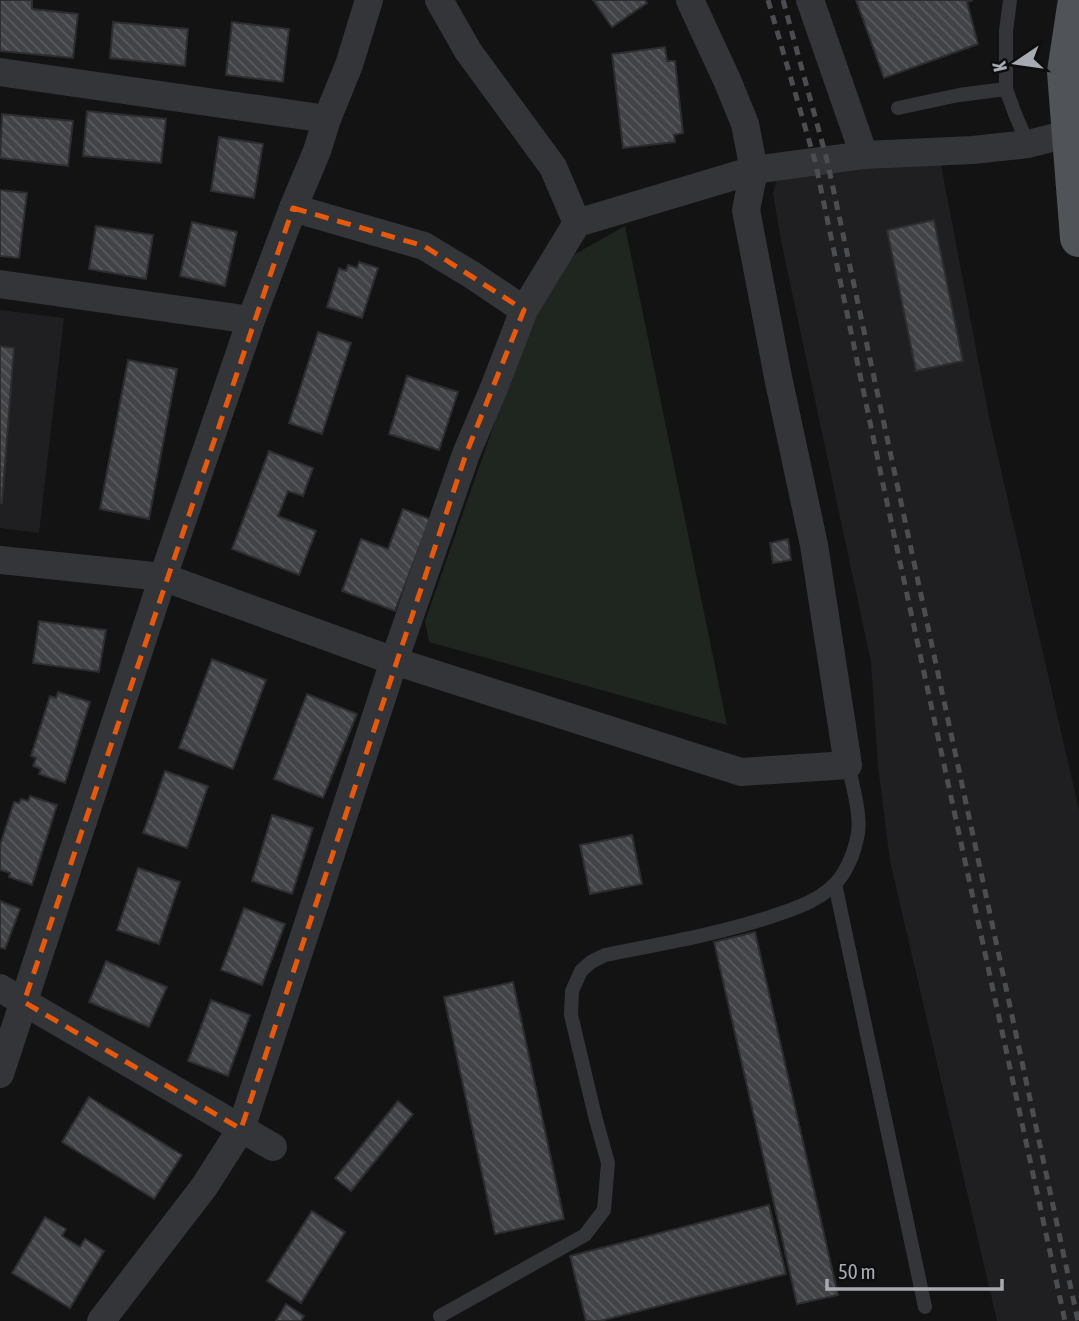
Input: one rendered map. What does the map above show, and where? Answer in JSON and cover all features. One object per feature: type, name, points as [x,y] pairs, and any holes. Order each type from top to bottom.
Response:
[{"type":"main road","points":[[1074,9],[1066,72],[1079,238]]},
{"type":"street","points":[[0,1074],[12,995],[163,576],[251,320],[349,65],[369,0]]},
{"type":"street","points":[[439,0],[468,51],[553,167],[577,223]]},
{"type":"street","points":[[0,560],[163,576],[394,662],[741,772],[848,765],[814,545],[746,210],[754,170],[745,124],[690,0]]},
{"type":"street","points":[[810,0],[864,155]]},
{"type":"street","points":[[0,72],[327,119]]},
{"type":"street","points":[[102,1321],[204,1187],[242,1129],[394,662],[466,454],[495,388],[524,310],[577,223],[754,170],[864,155],[973,150],[1028,144],[1071,133]]},
{"type":"street","points":[[293,208],[424,246],[524,310]]},
{"type":"street","points":[[0,284],[251,320]]},
{"type":"street","points":[[12,995],[273,1147]]},
{"type":"lane","points":[[1010,0],[1006,31],[1006,89],[1028,144]]},
{"type":"lane","points":[[898,108],[1006,89]]},
{"type":"lane","points":[[440,1315],[585,1235],[604,1210],[608,1163],[571,1015],[572,991],[581,971],[591,962],[605,956],[729,930],[812,902],[835,884],[850,861],[858,831],[856,800],[848,765]]},
{"type":"lane","points":[[835,884],[925,1307]]},
{"type":"highlighted area","points":[[293,208],[424,246],[524,310],[466,454],[241,1129],[24,1002]]},
{"type":"shaded area","points":[[937,144],[990,422],[1079,810],[1079,1321],[997,1321],[890,861],[878,766],[871,662],[773,193],[782,159]]},
{"type":"shaded area","points":[[625,226],[727,725],[429,642],[425,621],[534,311],[568,258]]},
{"type":"shaded area","points":[[0,310],[64,318],[39,533],[0,528]]},
{"type":"building","points":[[0,0],[32,0],[32,9],[78,14],[73,58],[0,51]]},
{"type":"building","points":[[593,0],[645,0],[647,3],[612,27]]},
{"type":"building","points":[[856,0],[973,0],[967,2],[978,44],[884,78]]},
{"type":"building","points":[[113,22],[188,29],[185,66],[110,58]]},
{"type":"building","points":[[232,22],[289,29],[283,82],[226,75]]},
{"type":"building","points":[[665,47],[667,61],[675,61],[683,133],[674,135],[675,142],[623,148],[612,54]]},
{"type":"building","points":[[87,111],[166,119],[161,163],[83,156]]},
{"type":"building","points":[[2,114],[73,121],[68,166],[0,158]]},
{"type":"building","points":[[219,137],[263,144],[254,198],[211,191]]},
{"type":"building","points":[[0,190],[27,193],[19,258],[0,256]]},
{"type":"building","points":[[934,220],[963,361],[916,371],[887,230]]},
{"type":"building","points":[[192,222],[237,232],[225,286],[180,276]]},
{"type":"building","points":[[96,226],[153,235],[146,279],[89,269]]},
{"type":"building","points":[[359,262],[378,268],[362,318],[327,307],[339,268],[346,271],[348,265],[357,268]]},
{"type":"building","points":[[318,332],[351,343],[322,434],[289,423]]},
{"type":"building","points":[[0,346],[14,348],[2,503],[0,503]]},
{"type":"building","points":[[128,360],[177,369],[149,519],[100,509]]},
{"type":"building","points":[[407,376],[458,392],[439,450],[389,434]]},
{"type":"building","points":[[269,451],[313,468],[303,496],[288,491],[278,516],[316,531],[299,575],[232,549]]},
{"type":"building","points":[[403,509],[430,519],[395,611],[342,591],[361,539],[388,549]]},
{"type":"building","points":[[788,539],[791,560],[773,563],[770,543]]},
{"type":"building","points":[[39,621],[106,630],[99,672],[33,663]]},
{"type":"building","points":[[212,659],[266,680],[233,769],[179,748]]},
{"type":"building","points":[[58,692],[90,702],[65,783],[39,774],[41,769],[33,766],[36,758],[31,756],[50,696],[56,698]]},
{"type":"building","points":[[307,694],[357,714],[323,798],[274,779]]},
{"type":"building","points":[[165,771],[208,786],[187,848],[143,833]]},
{"type":"building","points":[[30,796],[57,805],[32,885],[9,877],[10,873],[0,870],[0,845],[14,802],[19,803],[21,799],[28,801]]},
{"type":"building","points":[[272,815],[313,828],[292,894],[252,881]]},
{"type":"building","points":[[632,835],[642,884],[590,894],[580,845]]},
{"type":"building","points":[[138,868],[180,882],[159,944],[117,930]]},
{"type":"building","points":[[0,901],[20,909],[5,949],[0,947]]},
{"type":"building","points":[[244,908],[285,924],[262,985],[221,970]]},
{"type":"building","points":[[755,932],[838,1295],[797,1304],[714,942]]},
{"type":"building","points":[[106,961],[167,987],[149,1027],[89,1002]]},
{"type":"building","points":[[513,982],[564,1219],[495,1234],[444,997]]},
{"type":"building","points":[[211,1000],[250,1015],[228,1076],[188,1061]]},
{"type":"building","points":[[89,1097],[182,1155],[154,1199],[62,1142]]},
{"type":"building","points":[[398,1101],[413,1114],[351,1191],[335,1178]]},
{"type":"building","points":[[769,1205],[786,1274],[600,1321],[586,1321],[570,1256]]},
{"type":"building","points":[[312,1211],[345,1232],[301,1303],[267,1281]]},
{"type":"building","points":[[45,1217],[66,1229],[62,1236],[80,1247],[85,1239],[104,1251],[70,1308],[12,1273]]},
{"type":"building","points":[[286,1304],[304,1316],[301,1321],[276,1321]]},
{"type":"railway","points":[[768,0],[815,161],[1065,1321]]},
{"type":"railway","points":[[783,0],[827,160],[1078,1321]]}]
